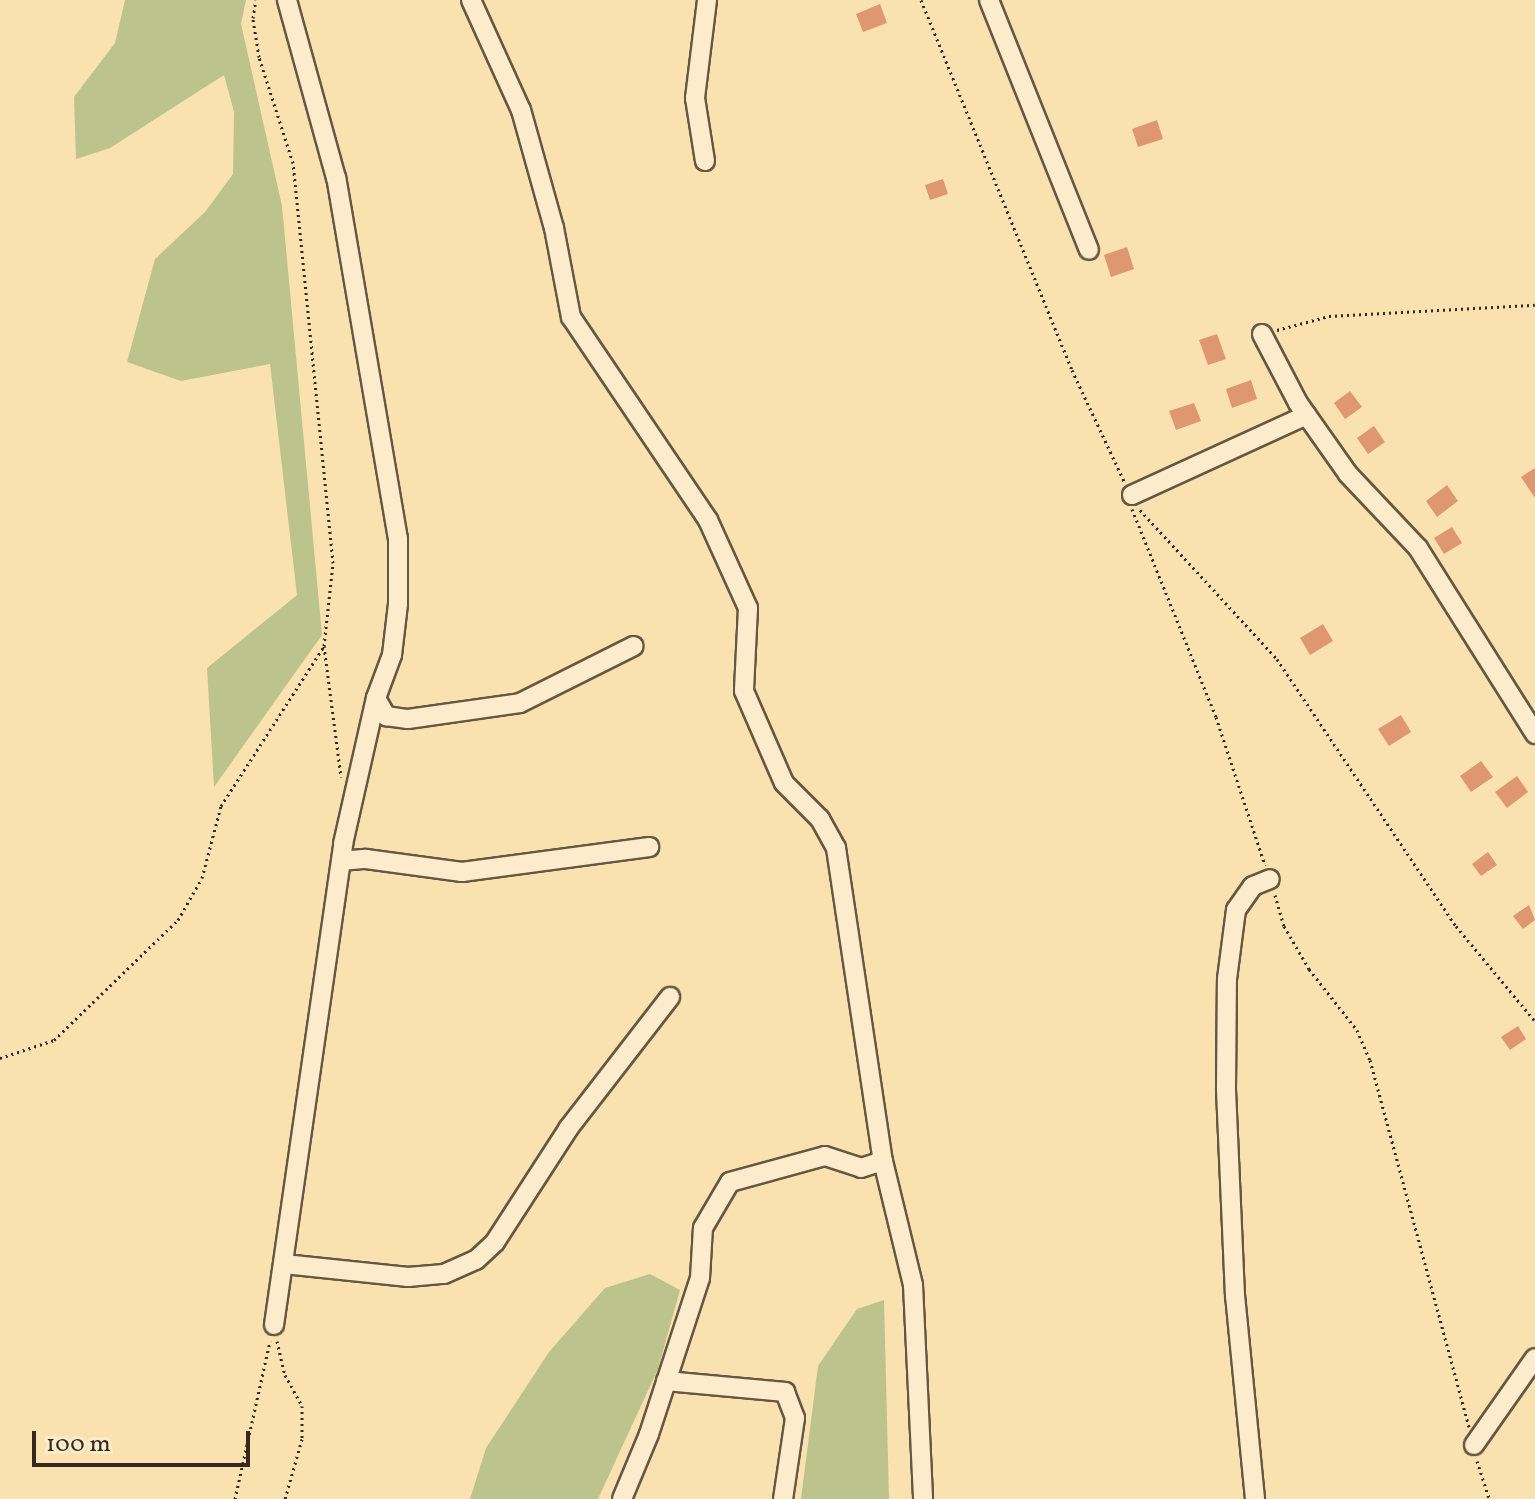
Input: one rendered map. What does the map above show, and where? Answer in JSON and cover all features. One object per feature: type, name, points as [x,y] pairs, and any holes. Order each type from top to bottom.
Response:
[{"type":"street","points":[[274,1325],[341,861],[376,698],[392,655],[398,539],[336,178],[287,0]]},
{"type":"street","points":[[471,0],[521,110],[554,228],[571,317],[708,520],[748,608],[744,691],[784,783],[820,819],[836,848],[883,1161],[913,1285],[923,1499]]},
{"type":"street","points":[[705,161],[695,98],[707,0]]},
{"type":"street","points":[[989,0],[1089,250]]},
{"type":"street","points":[[1262,334],[1274,365],[1307,415],[1348,474],[1418,548],[1535,734]]},
{"type":"street","points":[[1128,493],[1307,415]]},
{"type":"street","points":[[376,698],[386,716],[408,719],[520,703],[634,646]]},
{"type":"street","points":[[341,861],[366,859],[462,872],[649,847]]},
{"type":"street","points":[[1255,1499],[1235,1296],[1227,994],[1236,910],[1253,886],[1270,879]]},
{"type":"street","points":[[284,1264],[408,1277],[444,1274],[476,1260],[495,1242],[568,1129],[670,997]]},
{"type":"street","points":[[622,1499],[700,1278],[703,1228],[730,1182],[825,1156],[861,1168],[883,1161]]},
{"type":"street","points":[[1474,1445],[1535,1358]]},
{"type":"street","points":[[666,1381],[785,1392],[795,1418],[783,1499]]},
{"type":"path","points":[[256,0],[253,18],[259,57],[293,163],[333,563],[324,646],[342,781]]},
{"type":"path","points":[[921,0],[1121,475],[1216,717],[1284,926],[1309,969],[1357,1030],[1370,1060],[1489,1499]]},
{"type":"path","points":[[1262,334],[1329,316],[1535,305]]},
{"type":"path","points":[[1121,475],[1128,493],[1174,552],[1277,659],[1456,926],[1535,1021]]},
{"type":"path","points":[[0,1058],[54,1040],[178,920],[202,878],[221,806],[324,646]]},
{"type":"path","points":[[235,1499],[274,1325]]},
{"type":"path","points":[[274,1325],[285,1375],[302,1406],[302,1439],[285,1499]]},
{"type":"green space","points":[[125,0],[246,0],[241,24],[282,206],[322,635],[214,787],[207,668],[297,595],[270,364],[181,381],[127,362],[155,259],[205,212],[233,174],[234,112],[224,75],[110,148],[76,159],[74,97],[115,43]]},
{"type":"green space","points":[[650,1274],[680,1290],[658,1369],[598,1499],[470,1499],[486,1448],[549,1352],[605,1288]]},
{"type":"green space","points":[[884,1300],[889,1499],[801,1499],[818,1366],[857,1309]]},
{"type":"building","points":[[880,4],[887,23],[863,32],[856,14]]},
{"type":"building","points":[[1157,120],[1163,139],[1138,147],[1132,129]]},
{"type":"building","points":[[943,179],[948,194],[930,200],[925,185]]},
{"type":"building","points":[[1127,247],[1134,269],[1111,277],[1104,255]]},
{"type":"building","points":[[1217,334],[1226,359],[1208,365],[1199,340]]},
{"type":"building","points":[[1251,380],[1257,399],[1232,408],[1226,389]]},
{"type":"building","points":[[1350,391],[1362,407],[1345,419],[1334,403]]},
{"type":"building","points":[[1194,403],[1201,421],[1176,430],[1169,411]]},
{"type":"building","points":[[1374,426],[1385,442],[1368,454],[1357,438]]},
{"type":"building","points":[[1535,468],[1535,498],[1521,477]]},
{"type":"building","points":[[1447,485],[1458,501],[1437,517],[1426,501]]},
{"type":"building","points":[[1452,527],[1462,543],[1444,554],[1434,538]]},
{"type":"building","points":[[1323,624],[1333,641],[1310,655],[1300,638]]},
{"type":"building","points":[[1401,715],[1411,732],[1389,746],[1378,729]]},
{"type":"building","points":[[1481,761],[1493,777],[1471,792],[1460,776]]},
{"type":"building","points":[[1517,776],[1528,792],[1507,808],[1495,792]]},
{"type":"building","points":[[1488,852],[1497,865],[1481,876],[1472,864]]},
{"type":"building","points":[[1529,905],[1535,920],[1523,929],[1513,916]]},
{"type":"building","points":[[1518,1026],[1526,1039],[1510,1050],[1501,1037]]}]
